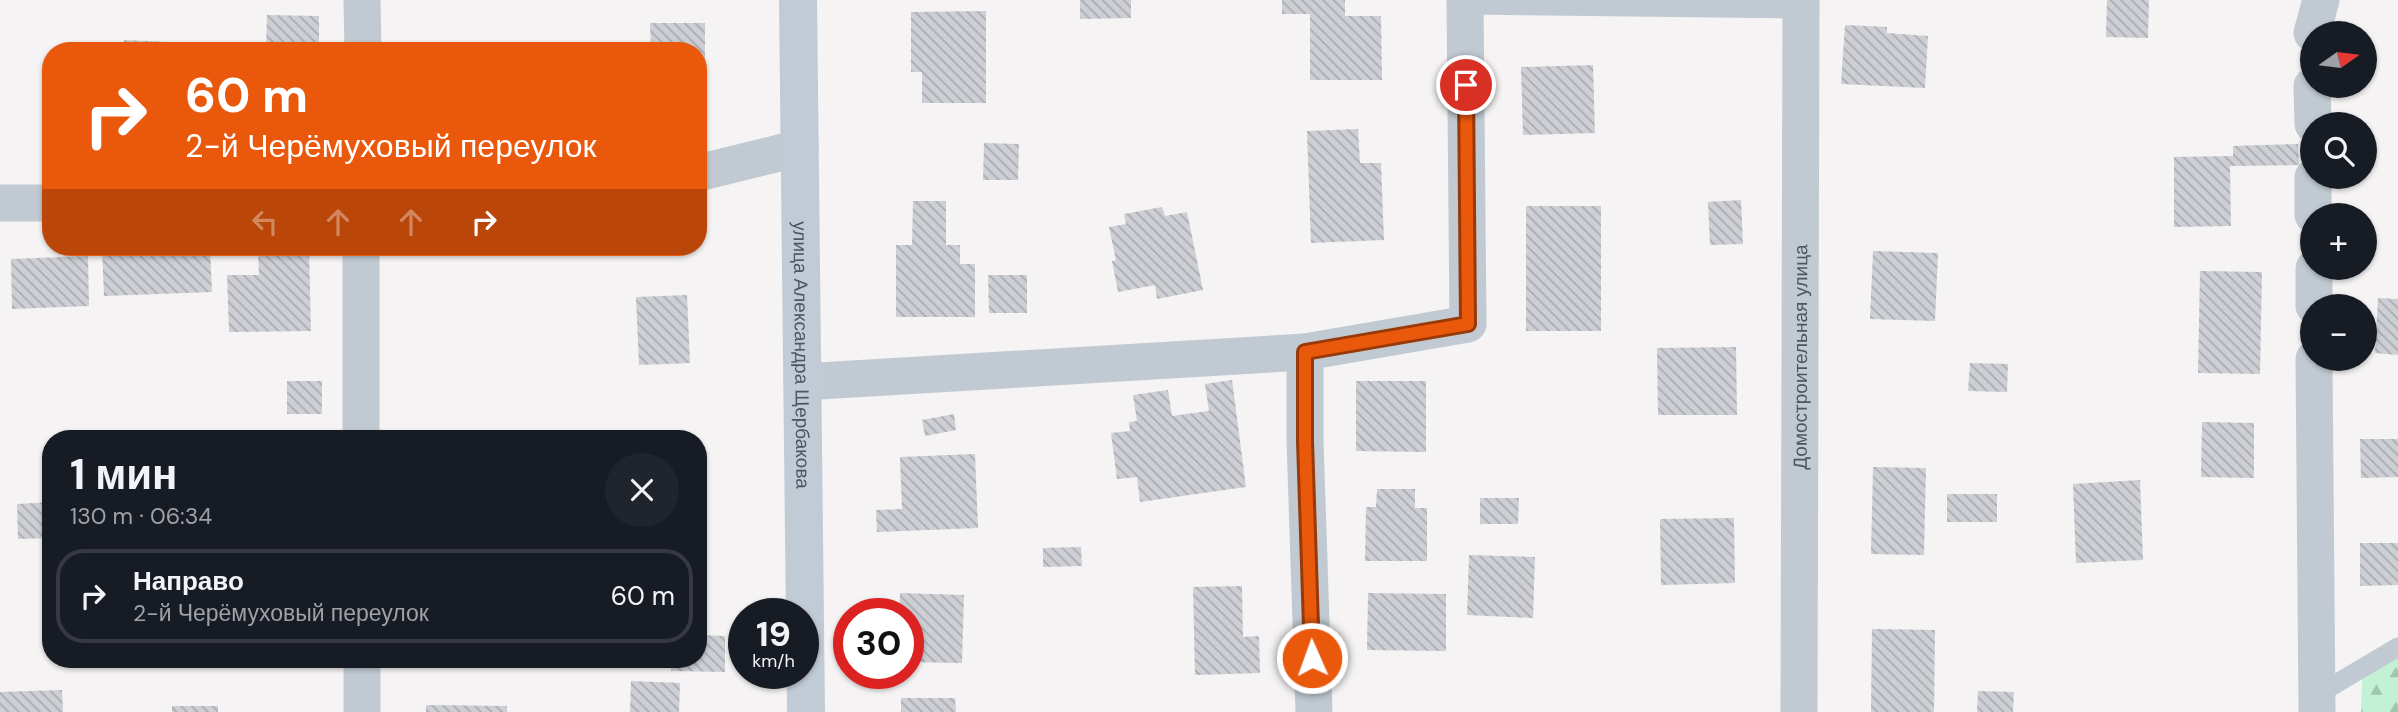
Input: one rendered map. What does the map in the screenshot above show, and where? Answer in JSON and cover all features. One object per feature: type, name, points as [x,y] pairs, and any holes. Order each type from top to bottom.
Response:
[{"type":"street","points":[[362,0],[363,42]]},
{"type":"street","name":"улица Александра Щербакова","points":[[798,0],[806,712]]},
{"type":"street","points":[[2315,21],[2321,0]]},
{"type":"street","points":[[802,382],[1305,352],[1468,324],[1465,2]]},
{"type":"street","name":"Домостроительная улица","points":[[1799,712],[1801,4]]},
{"type":"street","points":[[707,171],[800,148]]},
{"type":"street","points":[[0,203],[42,203]]},
{"type":"street","points":[[361,256],[361,430]]},
{"type":"street","points":[[1305,352],[1305,441],[1314,712]]},
{"type":"street","points":[[2314,371],[2317,704]]},
{"type":"street","points":[[362,668],[362,712]]},
{"type":"lane","points":[[1465,2],[1801,4]]},
{"type":"lane","points":[[2317,704],[2398,647]]},
{"type":"green space","points":[[2398,642],[2398,712],[2361,712],[2362,680]]},
{"type":"building","points":[[1080,0],[1131,0],[1131,18],[1080,19]]},
{"type":"building","points":[[1282,0],[1345,0],[1345,16],[1381,16],[1382,80],[1310,80],[1310,14],[1282,14]]},
{"type":"building","points":[[2107,0],[2149,0],[2148,38],[2106,37]]},
{"type":"building","points":[[986,11],[986,103],[922,103],[922,72],[911,72],[911,12]]},
{"type":"building","points":[[267,15],[319,16],[319,42],[266,42]]},
{"type":"building","points":[[650,23],[705,23],[705,42],[651,42]]},
{"type":"building","points":[[1845,25],[1887,27],[1887,33],[1928,36],[1925,88],[1841,84]]},
{"type":"building","points":[[124,40],[170,42],[124,42]]},
{"type":"building","points":[[1593,65],[1595,133],[1523,135],[1521,67]]},
{"type":"building","points":[[1358,129],[1360,163],[1381,163],[1384,240],[1311,243],[1307,131]]},
{"type":"building","points":[[984,143],[1019,144],[1018,180],[983,180]]},
{"type":"building","points":[[2298,144],[2299,165],[2230,166],[2231,226],[2174,227],[2174,157],[2233,156],[2233,146]]},
{"type":"building","points":[[1741,200],[1743,244],[1710,245],[1708,202]]},
{"type":"building","points":[[913,201],[946,201],[946,245],[960,245],[960,264],[975,264],[975,317],[896,317],[896,245],[912,245]]},
{"type":"building","points":[[1526,206],[1601,206],[1601,331],[1526,331]]},
{"type":"building","points":[[1162,207],[1165,216],[1187,212],[1203,290],[1157,299],[1155,285],[1118,292],[1112,261],[1116,260],[1109,227],[1126,224],[1124,214]]},
{"type":"building","points":[[1873,251],[1938,253],[1935,321],[1870,319]]},
{"type":"building","points":[[88,256],[89,306],[12,309],[11,259]]},
{"type":"building","points":[[102,256],[210,256],[212,292],[104,296]]},
{"type":"building","points":[[258,256],[309,256],[311,331],[229,332],[227,275],[259,275]]},
{"type":"building","points":[[2200,271],[2262,272],[2260,374],[2198,373]]},
{"type":"building","points":[[988,275],[1027,275],[1027,313],[989,313]]},
{"type":"building","points":[[687,295],[690,363],[639,365],[636,297]]},
{"type":"building","points":[[2378,298],[2398,299],[2398,355],[2377,353]]},
{"type":"building","points":[[1736,347],[1737,415],[1658,415],[1657,348]]},
{"type":"building","points":[[1970,363],[2008,364],[2007,392],[1968,391]]},
{"type":"building","points":[[1232,380],[1246,487],[1140,502],[1137,477],[1117,479],[1111,433],[1130,431],[1129,422],[1137,421],[1133,395],[1168,390],[1172,416],[1209,411],[1205,384]]},
{"type":"building","points":[[287,381],[322,381],[322,414],[287,414]]},
{"type":"building","points":[[1356,381],[1426,381],[1426,452],[1356,451]]},
{"type":"building","points":[[954,414],[956,430],[925,436],[922,420]]},
{"type":"building","points":[[2202,422],[2254,423],[2254,478],[2201,477]]},
{"type":"building","points":[[2360,439],[2398,439],[2398,477],[2361,478]]},
{"type":"building","points":[[975,454],[978,528],[877,532],[876,510],[902,509],[900,457]]},
{"type":"building","points":[[1873,467],[1926,468],[1924,555],[1871,554]]},
{"type":"building","points":[[2140,480],[2143,560],[2076,563],[2073,484]]},
{"type":"building","points":[[1377,489],[1415,489],[1415,508],[1427,508],[1427,561],[1365,561],[1366,507],[1376,507]]},
{"type":"building","points":[[1947,494],[1997,494],[1997,522],[1947,522]]},
{"type":"building","points":[[1480,498],[1519,498],[1518,524],[1480,524]]},
{"type":"building","points":[[42,503],[42,538],[18,539],[17,504]]},
{"type":"building","points":[[1734,518],[1735,583],[1661,585],[1660,519]]},
{"type":"building","points":[[2360,543],[2398,543],[2398,585],[2360,586]]},
{"type":"building","points":[[1081,547],[1082,566],[1043,567],[1043,548]]},
{"type":"building","points":[[1469,555],[1535,557],[1533,618],[1467,615]]},
{"type":"building","points":[[1242,586],[1243,637],[1259,636],[1260,673],[1195,675],[1193,587]]},
{"type":"building","points":[[900,593],[964,595],[962,663],[924,662],[924,598],[900,598]]},
{"type":"building","points":[[1368,593],[1446,594],[1446,651],[1367,650]]},
{"type":"building","points":[[1872,629],[1935,630],[1934,712],[1871,712]]},
{"type":"building","points":[[707,635],[725,636],[725,672],[671,671],[671,668],[707,668]]},
{"type":"building","points":[[631,681],[680,683],[679,712],[630,712]]},
{"type":"building","points":[[62,690],[63,712],[0,712],[0,692]]},
{"type":"building","points":[[1978,691],[2014,692],[2013,712],[1977,712]]},
{"type":"building","points":[[901,698],[955,698],[956,712],[901,712]]},
{"type":"building","points":[[426,705],[507,706],[507,712],[426,712]]},
{"type":"building","points":[[172,706],[218,706],[218,712],[172,712]]},
{"type":"route","points":[[1312,658],[1305,352],[1468,324],[1466,85]]}]
